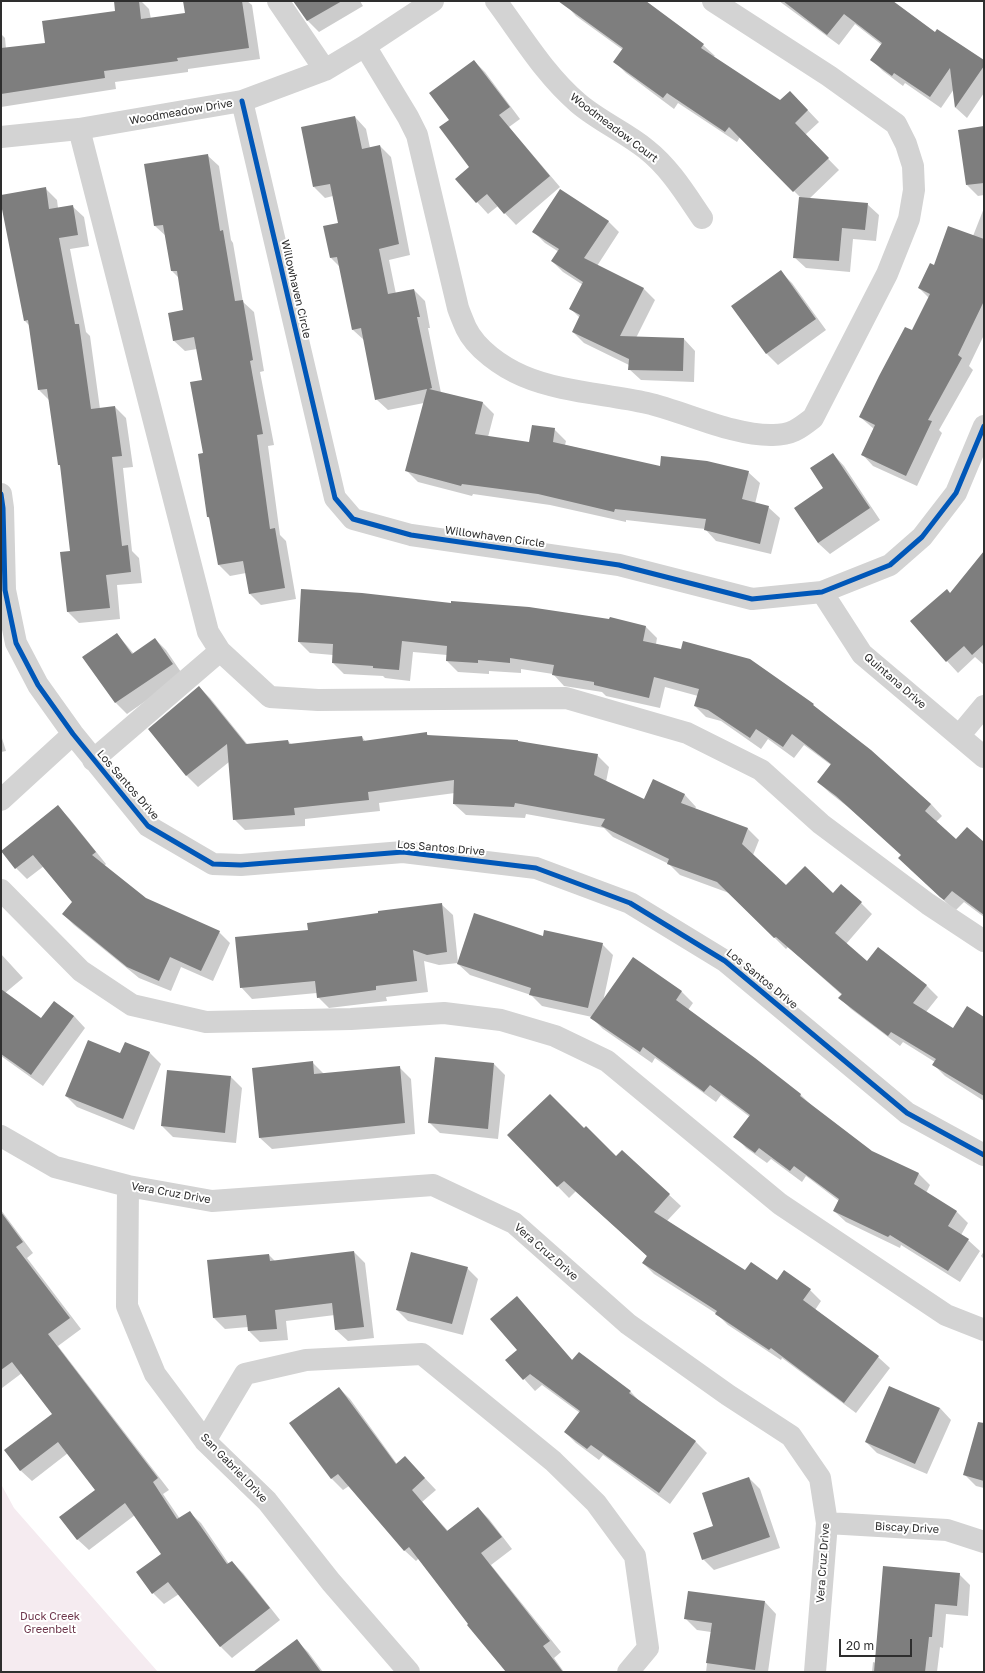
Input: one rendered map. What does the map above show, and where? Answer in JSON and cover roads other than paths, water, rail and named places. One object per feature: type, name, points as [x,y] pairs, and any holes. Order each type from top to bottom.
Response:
[{"type":"street","points":[[278,1],[325,70]]},
{"type":"street","name":"Woodmeadow Drive","points":[[1,137],[79,129],[242,101],[325,70],[365,46],[433,1]]},
{"type":"street","name":"Woodmeadow Court","points":[[496,1],[542,64],[578,103],[646,149],[670,172],[702,218]]},
{"type":"street","points":[[365,46],[408,117],[417,136],[458,308],[466,329],[480,347],[499,363],[523,376],[561,388],[648,403],[750,434],[774,435],[797,431],[813,418],[886,274],[909,219],[914,190],[913,166],[906,144],[896,124],[829,76],[713,1]]},
{"type":"street","name":"Willowhaven Circle","points":[[242,101],[335,498],[353,519],[411,535],[619,565],[752,599],[822,592],[890,565],[922,537],[956,493],[984,426]]},
{"type":"street","points":[[79,129],[208,632],[220,650],[270,697],[318,700],[566,698],[687,733],[761,770],[821,824],[928,904],[984,941]]},
{"type":"street","name":"Los Santos Drive","points":[[1,494],[4,508],[5,590],[16,643],[38,685],[72,734],[148,826],[213,864],[241,865],[404,852],[536,868],[630,903],[725,961],[907,1113],[984,1155]]},
{"type":"street","name":"Quintana Drive","points":[[822,592],[862,654],[984,757]]},
{"type":"street","points":[[93,760],[220,650]]},
{"type":"street","points":[[959,736],[984,706]]},
{"type":"street","points":[[1,800],[72,734]]},
{"type":"street","points":[[1,890],[81,971],[132,1005],[206,1022],[351,1019],[444,1013],[501,1020],[555,1036],[607,1061],[780,1204],[946,1315],[984,1330]]},
{"type":"street","name":"Vera Cruz Drive","points":[[1,1136],[55,1167],[128,1186],[212,1201],[433,1185],[514,1223],[628,1324],[728,1395],[790,1436],[820,1478],[827,1523],[815,1672]]},
{"type":"street","name":"San Gabriel Drive","points":[[128,1186],[127,1306],[155,1374],[205,1441],[267,1501],[332,1582],[409,1672]]},
{"type":"street","points":[[205,1441],[245,1374],[306,1360],[422,1354],[553,1461],[596,1503],[635,1556],[648,1648],[628,1672]]},
{"type":"street","name":"Biscay Drive","points":[[827,1523],[947,1530],[984,1542]]},
{"type":"park label","name":"Duck Creek Greenbelt","points":[[50,1623]]}]
